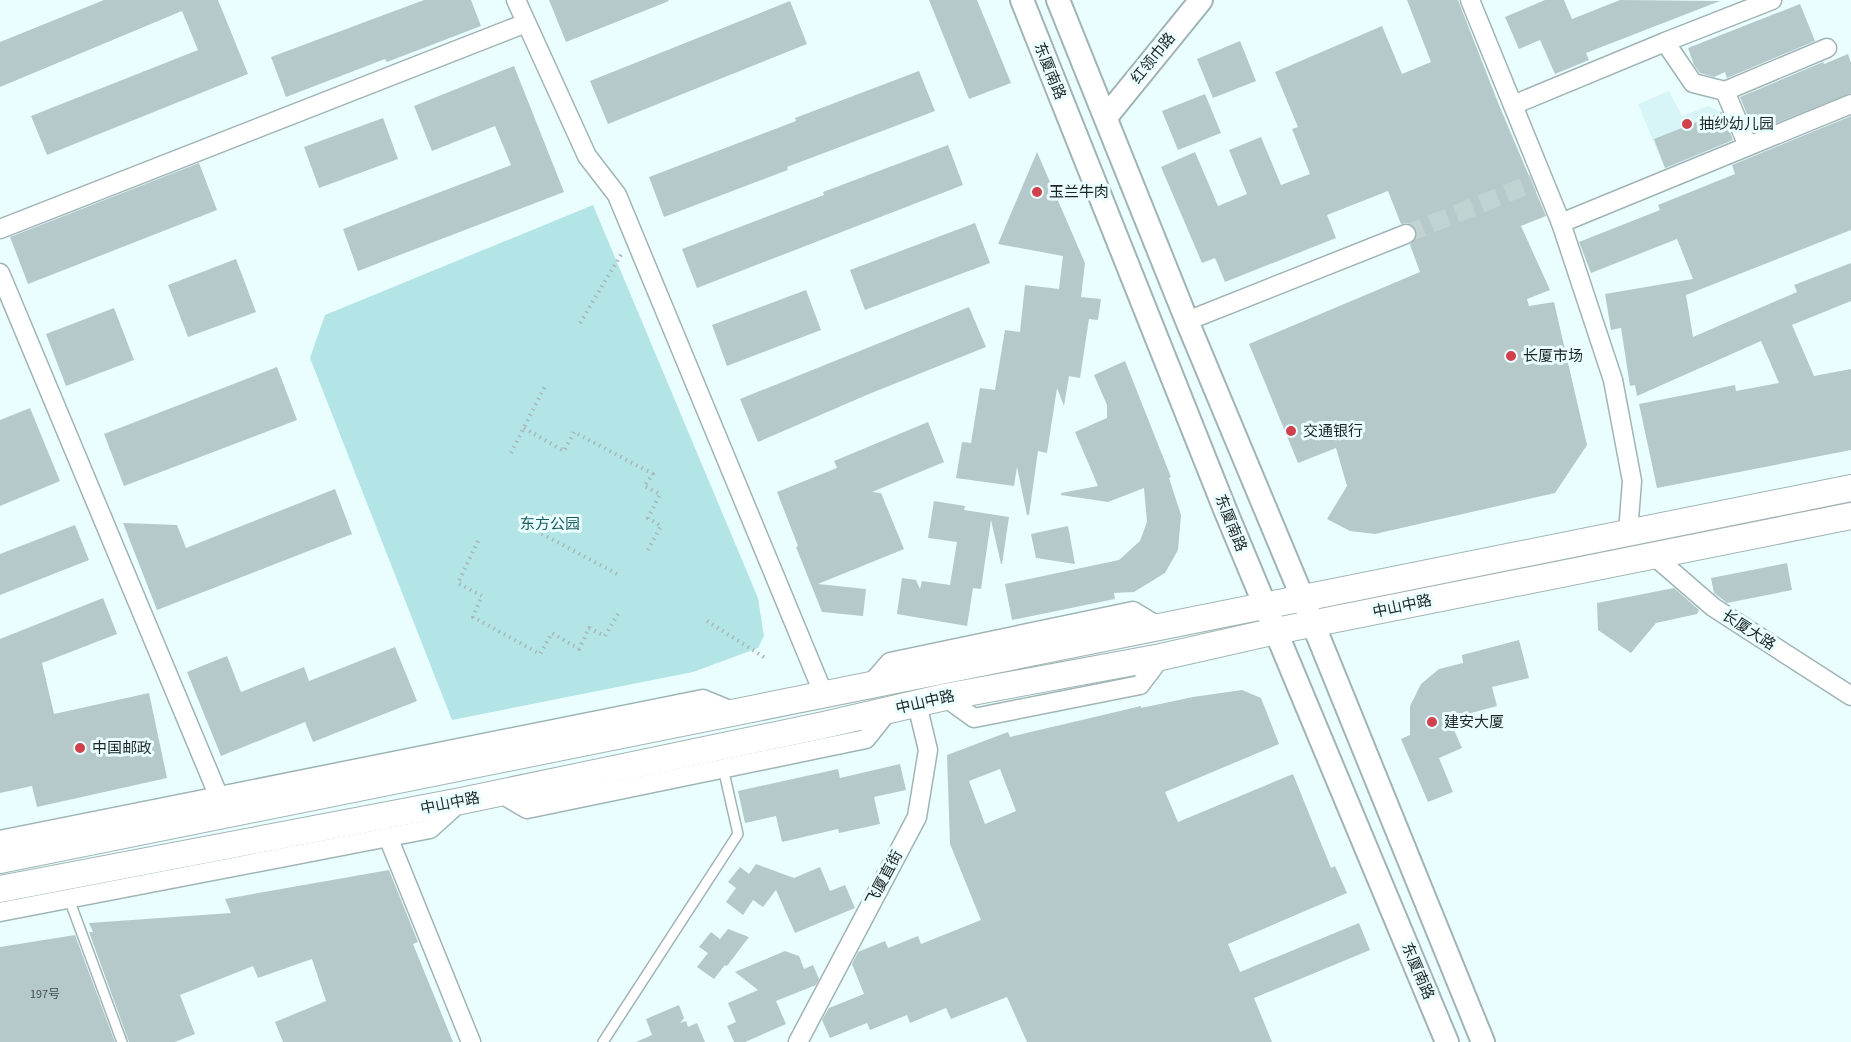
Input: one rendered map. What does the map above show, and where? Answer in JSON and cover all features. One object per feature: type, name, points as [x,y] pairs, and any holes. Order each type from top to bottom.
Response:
[{"type":"main road","name":"中山中路","points":[[0,860],[1851,488]]},
{"type":"main road","name":"中山中路","points":[[0,889],[461,801],[945,697],[1161,657],[1276,631],[1851,516]]},
{"type":"street","points":[[516,0],[587,156],[617,195],[824,695]]},
{"type":"street","name":"东厦南路","points":[[1022,0],[1266,607],[1447,1042]]},
{"type":"street","points":[[1058,0],[1483,1042]]},
{"type":"street","name":"红领巾路","points":[[1106,117],[1201,0]]},
{"type":"street","points":[[1470,0],[1513,105],[1538,181],[1561,223],[1613,380],[1632,481],[1628,532]]},
{"type":"street","points":[[1513,105],[1772,0]]},
{"type":"street","points":[[0,229],[526,23]]},
{"type":"street","points":[[1665,42],[1693,83],[1725,91],[1827,48]]},
{"type":"street","points":[[1725,91],[1748,146]]},
{"type":"street","points":[[1561,223],[1851,104]]},
{"type":"street","points":[[1187,321],[1406,234]]},
{"type":"street","points":[[0,273],[219,797]]},
{"type":"street","name":"长厦大路","points":[[1653,555],[1713,607],[1851,696]]},
{"type":"street","points":[[0,840],[704,699],[737,712]]},
{"type":"street","name":"飞厦直街","points":[[798,1042],[917,817],[928,750],[917,704]]},
{"type":"street","points":[[500,793],[527,809],[866,739],[889,710]]},
{"type":"street","points":[[427,775],[459,748]]},
{"type":"street","points":[[252,810],[278,785]]},
{"type":"street","points":[[0,912],[430,829],[461,801]]},
{"type":"street","points":[[388,837],[471,1042]]},
{"type":"street","points":[[206,872],[222,848]]},
{"type":"street","points":[[69,899],[79,874]]},
{"type":"lane","points":[[603,1042],[738,834],[723,768]]},
{"type":"lane","points":[[69,899],[122,1042]]},
{"type":"path","points":[[580,323],[633,234]]},
{"type":"path","points":[[511,453],[545,386]]},
{"type":"path","points":[[524,428],[564,451],[574,432],[653,474],[644,486],[660,494],[648,518],[661,526],[648,550]]},
{"type":"path","points":[[531,528],[619,575]]},
{"type":"path","points":[[478,541],[458,583],[482,596],[473,618],[540,654],[552,633],[579,649],[589,628],[604,636],[619,612]]},
{"type":"path","points":[[707,621],[767,659]]},
{"type":"shaded area","name":"抽纱幼儿园","points":[[1669,91],[1682,116],[1708,106],[1722,112],[1733,142],[1665,169],[1638,104]]},
{"type":"green space","name":"东方公园","points":[[593,205],[758,598],[764,636],[758,648],[693,672],[452,720],[310,358],[325,315]]},
{"type":"building","points":[[104,0],[218,0],[248,74],[47,155],[31,116],[198,50],[182,11],[0,87],[0,42]]},
{"type":"building","points":[[424,0],[471,0],[481,26],[387,62],[385,59],[286,97],[271,57]]},
{"type":"building","points":[[549,0],[668,0],[669,1],[566,42]]},
{"type":"building","points":[[929,0],[977,0],[1011,83],[969,99]]},
{"type":"building","points":[[1407,0],[1458,0],[1546,216],[1521,226],[1550,290],[1527,299],[1529,306],[1554,302],[1587,445],[1555,493],[1375,534],[1350,531],[1327,519],[1347,486],[1336,448],[1298,463],[1249,344],[1420,272],[1410,245],[1417,236],[1416,229],[1408,223],[1401,224],[1388,191],[1327,215],[1336,238],[1225,282],[1215,258],[1202,263],[1161,167],[1195,152],[1218,206],[1247,194],[1229,150],[1261,137],[1281,185],[1310,174],[1292,129],[1298,127],[1275,72],[1382,26],[1402,74],[1431,62]]},
{"type":"building","points":[[1545,0],[1564,0],[1572,19],[1620,0],[1720,1],[1586,53],[1589,60],[1555,74],[1540,40],[1519,49],[1505,17]]},
{"type":"building","points":[[790,1],[807,44],[608,124],[590,81]]},
{"type":"building","points":[[1800,4],[1815,41],[1727,78],[1725,72],[1714,77],[1700,73],[1694,65],[1688,48]]},
{"type":"building","points":[[1240,41],[1256,81],[1213,98],[1197,59]]},
{"type":"building","points":[[1848,54],[1851,63],[1851,93],[1754,132],[1740,97],[1823,62],[1824,64]]},
{"type":"building","points":[[514,66],[564,192],[358,271],[343,229],[511,165],[495,126],[432,151],[414,106]]},
{"type":"building","points":[[919,71],[935,111],[664,217],[649,177]]},
{"type":"building","points":[[1205,94],[1221,133],[1178,150],[1162,111]]},
{"type":"building","points":[[1722,112],[1733,140],[1665,168],[1654,139]]},
{"type":"building","points":[[1851,116],[1851,230],[1686,295],[1693,337],[1797,292],[1794,285],[1851,263],[1851,301],[1792,325],[1814,376],[1851,369],[1851,450],[1657,488],[1639,404],[1735,385],[1736,391],[1779,383],[1761,341],[1637,396],[1635,385],[1630,386],[1621,328],[1611,330],[1605,294],[1693,279],[1677,239],[1591,273],[1579,242],[1660,210],[1658,205],[1735,174],[1732,165]]},
{"type":"building","points":[[383,118],[398,159],[319,188],[304,147]]},
{"type":"building","points":[[948,145],[963,185],[697,288],[682,249]]},
{"type":"building","points":[[1037,152],[1085,263],[1081,297],[1101,299],[1098,320],[1089,319],[1080,378],[1069,376],[1064,406],[1057,388],[1047,453],[1038,451],[1029,515],[1027,515],[1017,467],[1014,486],[956,478],[962,442],[971,443],[980,388],[995,390],[1005,330],[1020,332],[1025,285],[1059,289],[1063,256],[998,244]]},
{"type":"building","points":[[199,163],[217,210],[28,284],[10,237]]},
{"type":"building","points":[[975,223],[990,263],[865,310],[850,270]]},
{"type":"building","points":[[236,259],[256,312],[188,337],[168,285]]},
{"type":"building","points":[[806,290],[821,330],[727,366],[712,325]]},
{"type":"building","points":[[969,307],[986,347],[758,442],[740,399]]},
{"type":"building","points":[[114,308],[134,360],[66,386],[46,334]]},
{"type":"building","points":[[1125,361],[1171,477],[1169,478],[1181,515],[1178,550],[1165,573],[1134,592],[1114,593],[1115,599],[1012,620],[1005,584],[1119,560],[1140,541],[1147,522],[1144,488],[1108,502],[1061,495],[1061,493],[1098,486],[1075,432],[1107,418],[1107,405],[1094,375]]},
{"type":"building","points":[[277,367],[297,420],[124,486],[104,434]]},
{"type":"building","points":[[30,408],[60,481],[0,506],[0,420]]},
{"type":"building","points":[[928,422],[944,462],[872,492],[881,493],[904,549],[818,584],[866,589],[863,616],[822,612],[777,492],[837,468],[834,461]]},
{"type":"building","points":[[335,489],[352,534],[157,610],[123,523],[177,525],[186,548]]},
{"type":"building","points":[[934,501],[965,506],[964,510],[1009,517],[1002,564],[991,520],[981,589],[973,588],[967,626],[897,614],[902,578],[916,580],[920,589],[922,581],[950,585],[957,542],[928,538]]},
{"type":"building","points":[[75,525],[89,560],[0,595],[0,554]]},
{"type":"building","points":[[1068,526],[1075,564],[1036,558],[1031,534]]},
{"type":"building","points":[[1787,563],[1792,590],[1727,603],[1714,593],[1711,578]]},
{"type":"building","points":[[1674,588],[1699,610],[1697,614],[1656,623],[1631,653],[1598,630],[1597,603]]},
{"type":"building","name":"中国邮政","points":[[103,598],[117,634],[42,663],[54,714],[149,693],[167,778],[37,807],[32,786],[0,793],[0,639]]},
{"type":"building","name":"建安大厦","points":[[1519,640],[1529,678],[1492,687],[1497,706],[1449,719],[1462,748],[1439,758],[1453,792],[1428,802],[1401,739],[1410,735],[1410,706],[1421,684],[1439,669],[1463,663],[1462,655]]},
{"type":"building","points":[[395,647],[417,701],[313,742],[305,722],[221,756],[187,672],[227,656],[241,692],[304,667],[309,681]]},
{"type":"building","points":[[1242,690],[1261,698],[1279,744],[1165,792],[1178,822],[1293,774],[1331,868],[1335,866],[1347,893],[1228,944],[1240,972],[1359,923],[1370,950],[1254,998],[1272,1042],[1027,1042],[1007,997],[951,1019],[946,1008],[910,1023],[907,1015],[870,1030],[867,1023],[830,1038],[822,1020],[829,1008],[864,994],[852,964],[858,952],[885,941],[888,948],[918,936],[921,944],[981,920],[950,844],[947,755],[1008,732],[1010,737],[1141,706],[1141,708]],"holes":[[[1000,769],[1016,811],[985,824],[969,781]]]},
{"type":"building","points":[[900,764],[906,790],[874,797],[880,824],[839,833],[838,829],[782,842],[776,816],[745,823],[738,791],[838,769],[840,778]]},
{"type":"building","points":[[756,864],[794,878],[820,867],[830,891],[845,885],[855,908],[795,933],[776,890],[763,907],[753,900],[743,915],[726,902],[736,888],[728,882],[740,867],[749,874]]},
{"type":"building","points":[[389,870],[418,942],[413,944],[453,1042],[283,1042],[275,1022],[326,1001],[312,959],[258,978],[253,966],[180,995],[195,1034],[175,1042],[129,1042],[89,932],[93,932],[89,923],[231,913],[225,899]]},
{"type":"building","points":[[728,929],[749,937],[714,979],[697,967],[708,953],[699,947],[711,932],[720,939]]},
{"type":"building","points":[[75,935],[115,1042],[0,1042],[0,947]]},
{"type":"building","points":[[785,951],[799,956],[804,969],[813,965],[819,979],[816,985],[776,1001],[786,1024],[745,1042],[734,1042],[727,1026],[736,1022],[728,1003],[758,990],[735,972]]},
{"type":"building","points":[[679,1005],[684,1018],[680,1023],[686,1021],[688,1027],[697,1023],[705,1042],[636,1042],[652,1035],[646,1019]]},
{"type":"tunnel","points":[[1406,234],[1533,183]]},
{"type":"place","name":"抽纱幼儿园","points":[[1687,124]]},
{"type":"place","name":"玉兰牛肉","points":[[1037,192]]},
{"type":"place","name":"长厦市场","points":[[1511,356]]},
{"type":"place","name":"交通银行","points":[[1291,431]]},
{"type":"place","name":"建安大厦","points":[[1432,722]]},
{"type":"place","name":"中国邮政","points":[[80,748]]}]
